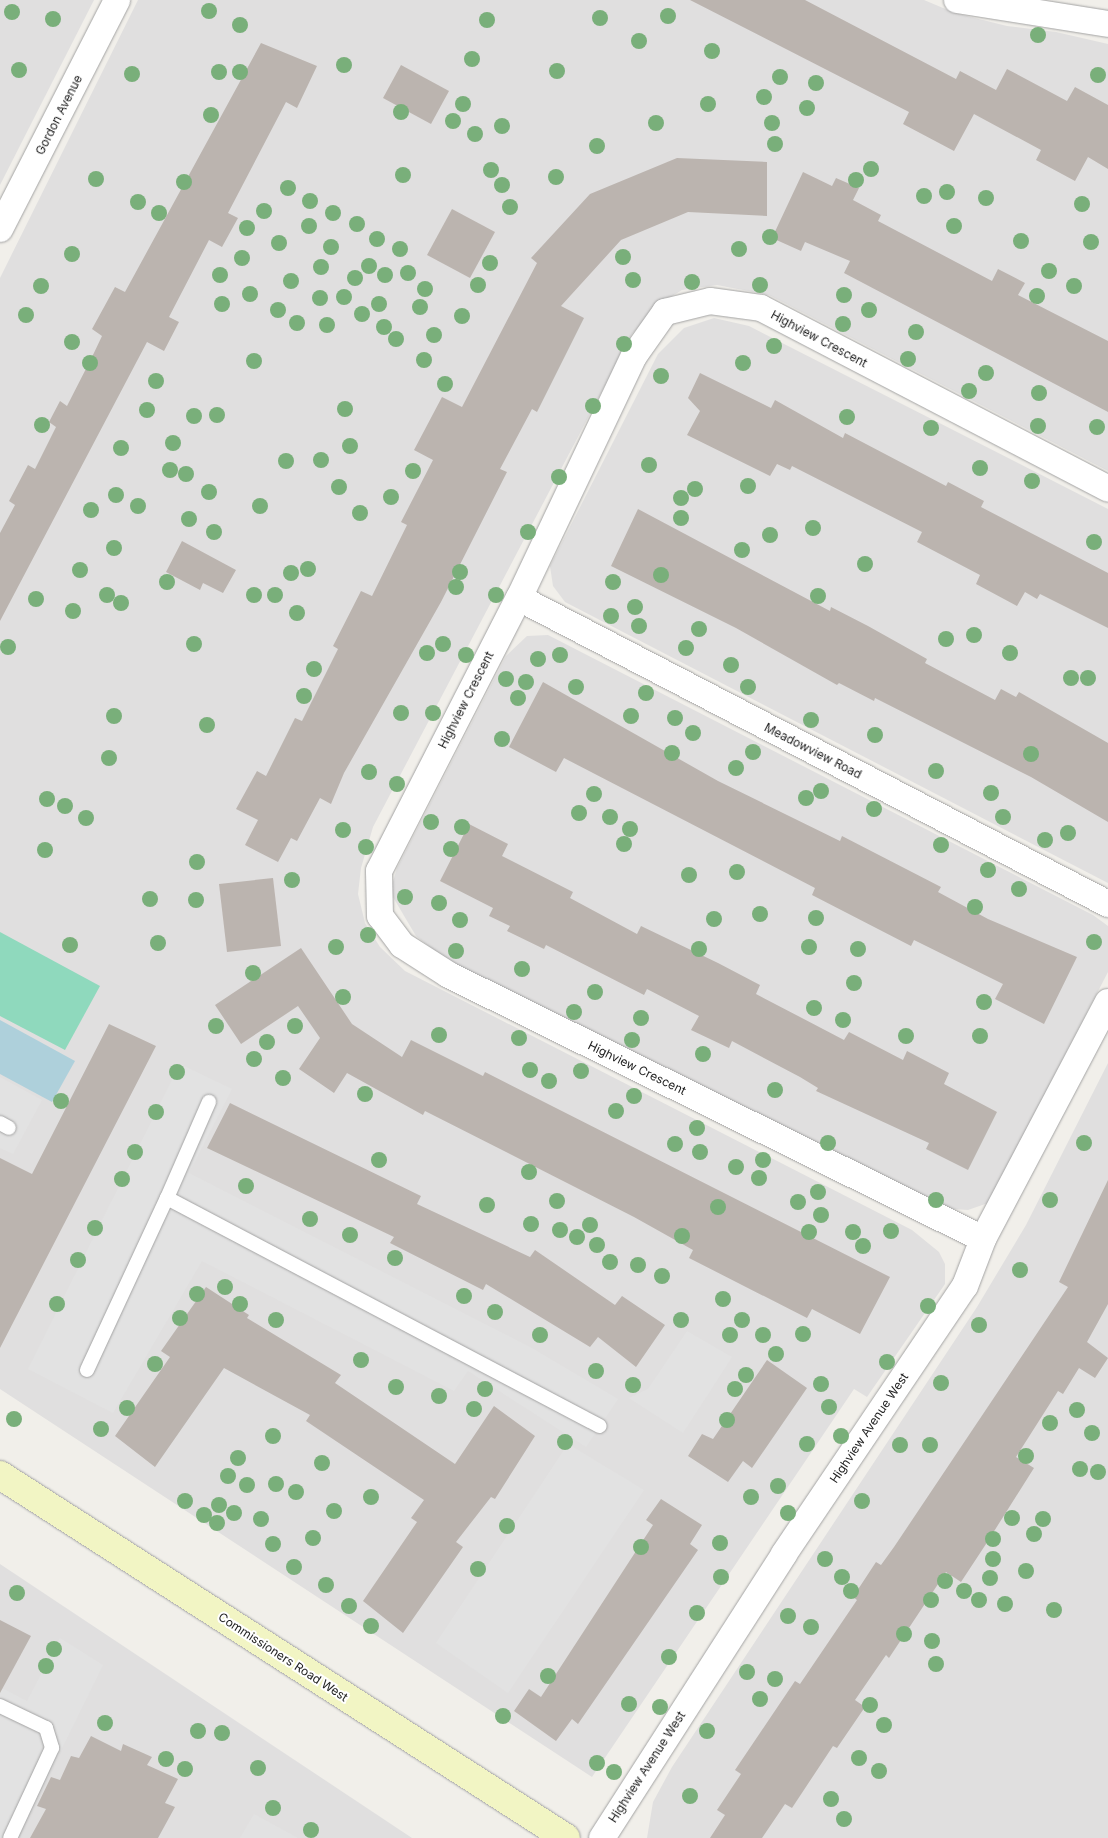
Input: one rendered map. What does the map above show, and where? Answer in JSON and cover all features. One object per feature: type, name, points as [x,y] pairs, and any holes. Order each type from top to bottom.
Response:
[{"type":"main road","name":"Commissioners Road West","points":[[0,1475],[566,1838]]},
{"type":"street","name":"Gordon Avenue","points":[[0,229],[117,0]]},
{"type":"street","points":[[957,0],[1108,24]]},
{"type":"street","name":"Highview Crescent","points":[[983,1239],[449,975],[402,946],[380,916],[379,871],[519,598],[634,356],[665,312],[710,301],[761,308],[1108,489]]},
{"type":"street","name":"Meadowview Road","points":[[519,598],[1108,904]]},
{"type":"street","name":"Highview Avenue West","points":[[602,1838],[784,1554],[965,1286],[983,1239],[1108,1002]]},
{"type":"lane","points":[[87,1370],[168,1198],[209,1102]]},
{"type":"lane","points":[[168,1198],[600,1426]]},
{"type":"lane","points":[[0,1706],[46,1728],[52,1748],[10,1838]]},
{"type":"shaded area","points":[[0,0],[94,0],[0,185]]},
{"type":"shaded area","points":[[138,0],[924,0],[955,13],[1007,26],[1056,32],[1108,44],[1108,471],[769,295],[717,285],[682,290],[659,304],[632,334],[373,827],[361,868],[358,894],[365,923],[380,947],[405,971],[912,1230],[939,1252],[945,1264],[945,1284],[867,1397],[854,1389],[592,1777],[0,1389],[0,278]]},
{"type":"shaded area","points":[[714,318],[749,326],[1108,509],[1108,883],[565,602],[553,586],[550,566],[658,354],[684,328]]},
{"type":"shaded area","points":[[548,635],[1093,915],[1108,926],[1108,972],[988,1203],[968,1210],[939,1208],[444,958],[416,936],[390,892],[397,868],[506,656],[527,636]]},
{"type":"shaded area","points":[[1108,1063],[1108,1838],[647,1838],[653,1802],[672,1767],[977,1307],[1026,1225]]},
{"type":"shaded area","points":[[180,1064],[232,1089],[189,1173],[532,1348],[618,1399],[586,1447],[468,1371],[454,1391],[202,1261],[113,1413],[28,1369]]},
{"type":"shaded area","points":[[0,1077],[42,1100],[13,1154],[0,1148]]},
{"type":"shaded area","points":[[687,1331],[732,1357],[683,1433],[629,1398],[648,1389]]},
{"type":"shaded area","points":[[568,1444],[644,1490],[508,1693],[436,1643]]},
{"type":"shaded area","points":[[0,1564],[412,1838],[0,1838]]},
{"type":"shaded area","points":[[60,1638],[103,1665],[18,1838],[0,1838],[0,1687],[27,1701]]},
{"type":"shaded area","points":[[254,1814],[298,1838],[240,1838]]},
{"type":"green space","points":[[0,932],[100,986],[65,1050],[0,1016]]},
{"type":"water","points":[[0,1020],[75,1061],[52,1102],[0,1074]]},
{"type":"building","points":[[690,0],[805,0],[956,79],[960,71],[996,90],[1007,69],[1067,101],[1075,87],[1108,105],[1108,169],[1088,157],[1075,181],[1036,160],[1041,150],[974,114],[954,151],[903,124],[909,112]]},
{"type":"building","points":[[261,43],[317,66],[297,108],[286,102],[228,213],[238,218],[222,247],[209,240],[169,317],[179,322],[164,351],[147,342],[0,621],[0,533],[15,505],[9,501],[28,465],[35,469],[56,427],[49,422],[60,401],[67,406],[92,357],[102,336],[92,329],[115,287],[125,292]]},
{"type":"building","points":[[401,65],[449,91],[431,124],[383,98]]},
{"type":"building","points":[[677,158],[767,162],[767,216],[688,212],[621,240],[561,306],[584,318],[537,412],[532,409],[500,469],[507,472],[441,602],[344,773],[331,804],[320,798],[297,841],[291,838],[278,862],[245,845],[258,820],[236,809],[257,771],[266,776],[295,718],[302,721],[338,649],[333,646],[361,591],[372,596],[407,525],[401,522],[433,460],[414,450],[442,397],[462,407],[537,263],[531,258],[590,194]]},
{"type":"building","points":[[803,172],[832,186],[836,178],[859,188],[853,200],[881,215],[878,221],[992,281],[998,269],[1025,283],[1018,295],[1108,341],[1108,412],[844,273],[850,261],[805,242],[801,251],[772,238]]},
{"type":"building","points":[[452,209],[495,232],[470,278],[427,255]]},
{"type":"building","points":[[700,373],[771,408],[775,400],[843,438],[845,433],[946,486],[948,482],[984,501],[981,507],[1108,573],[1108,628],[1040,594],[1037,599],[1025,592],[1017,606],[976,584],[980,575],[917,542],[922,532],[792,466],[790,470],[777,464],[770,476],[687,435],[700,411],[688,398]]},
{"type":"building","points":[[638,509],[830,611],[831,607],[868,626],[927,659],[925,663],[995,700],[1001,689],[1016,697],[1019,692],[1108,743],[1108,822],[1031,777],[875,698],[874,701],[839,683],[837,685],[736,628],[611,566]]},
{"type":"building","points":[[182,541],[236,570],[223,593],[203,583],[200,590],[166,572]]},
{"type":"building","points":[[543,682],[718,781],[840,841],[842,836],[941,887],[938,892],[988,919],[1077,957],[1044,1024],[995,999],[1003,984],[914,940],[911,946],[812,895],[815,888],[564,758],[556,772],[509,747]]},
{"type":"building","points":[[469,824],[508,844],[502,856],[573,892],[570,898],[637,934],[641,926],[718,963],[760,985],[756,994],[844,1040],[849,1032],[903,1060],[907,1051],[949,1073],[944,1084],[997,1112],[968,1170],[926,1149],[929,1143],[816,1091],[818,1088],[800,1077],[732,1041],[729,1048],[691,1030],[699,1016],[647,989],[644,995],[546,945],[544,949],[507,931],[510,926],[489,916],[493,908],[440,881]]},
{"type":"building","points":[[273,878],[281,946],[227,952],[219,884]]},
{"type":"building","points":[[301,948],[352,1024],[402,1057],[411,1040],[483,1076],[485,1072],[890,1277],[860,1334],[812,1309],[807,1318],[689,1258],[693,1250],[634,1217],[425,1111],[423,1115],[347,1073],[334,1093],[299,1069],[320,1038],[298,1006],[241,1044],[215,1005]]},
{"type":"building","points":[[109,1024],[156,1046],[0,1348],[0,1158],[32,1174]]},
{"type":"building","points":[[230,1103],[421,1196],[417,1204],[530,1257],[535,1250],[615,1305],[622,1296],[665,1325],[636,1367],[598,1337],[590,1347],[486,1284],[483,1290],[390,1243],[394,1237],[207,1148]]},
{"type":"building","points":[[1108,1180],[1108,1304],[1087,1342],[1108,1358],[1095,1378],[1079,1368],[1063,1394],[1058,1391],[1016,1457],[1034,1468],[986,1544],[961,1582],[946,1572],[889,1658],[886,1655],[855,1700],[865,1707],[837,1748],[833,1746],[792,1808],[785,1804],[762,1838],[710,1838],[725,1815],[717,1810],[741,1774],[735,1770],[795,1681],[800,1684],[857,1600],[853,1597],[876,1562],[881,1565],[894,1547],[1068,1287],[1059,1282]]},
{"type":"building","points":[[206,1287],[249,1315],[247,1318],[341,1375],[335,1383],[455,1464],[494,1406],[535,1436],[495,1499],[491,1497],[456,1542],[463,1547],[403,1633],[363,1601],[417,1522],[411,1518],[424,1500],[306,1421],[310,1415],[224,1368],[155,1467],[115,1436],[170,1357],[161,1351]]},
{"type":"building","points":[[767,1360],[807,1388],[752,1468],[743,1461],[728,1482],[688,1456],[702,1434],[713,1439]]},
{"type":"building","points":[[661,1499],[702,1525],[690,1544],[698,1550],[578,1724],[572,1719],[556,1741],[514,1711],[529,1689],[541,1697],[653,1525],[646,1520]]},
{"type":"building","points":[[0,1620],[31,1636],[0,1693]]},
{"type":"building","points":[[91,1736],[121,1751],[123,1744],[152,1757],[147,1765],[178,1779],[165,1803],[175,1807],[158,1838],[30,1838],[46,1809],[37,1806],[51,1777],[60,1780],[71,1756],[79,1758]]}]
